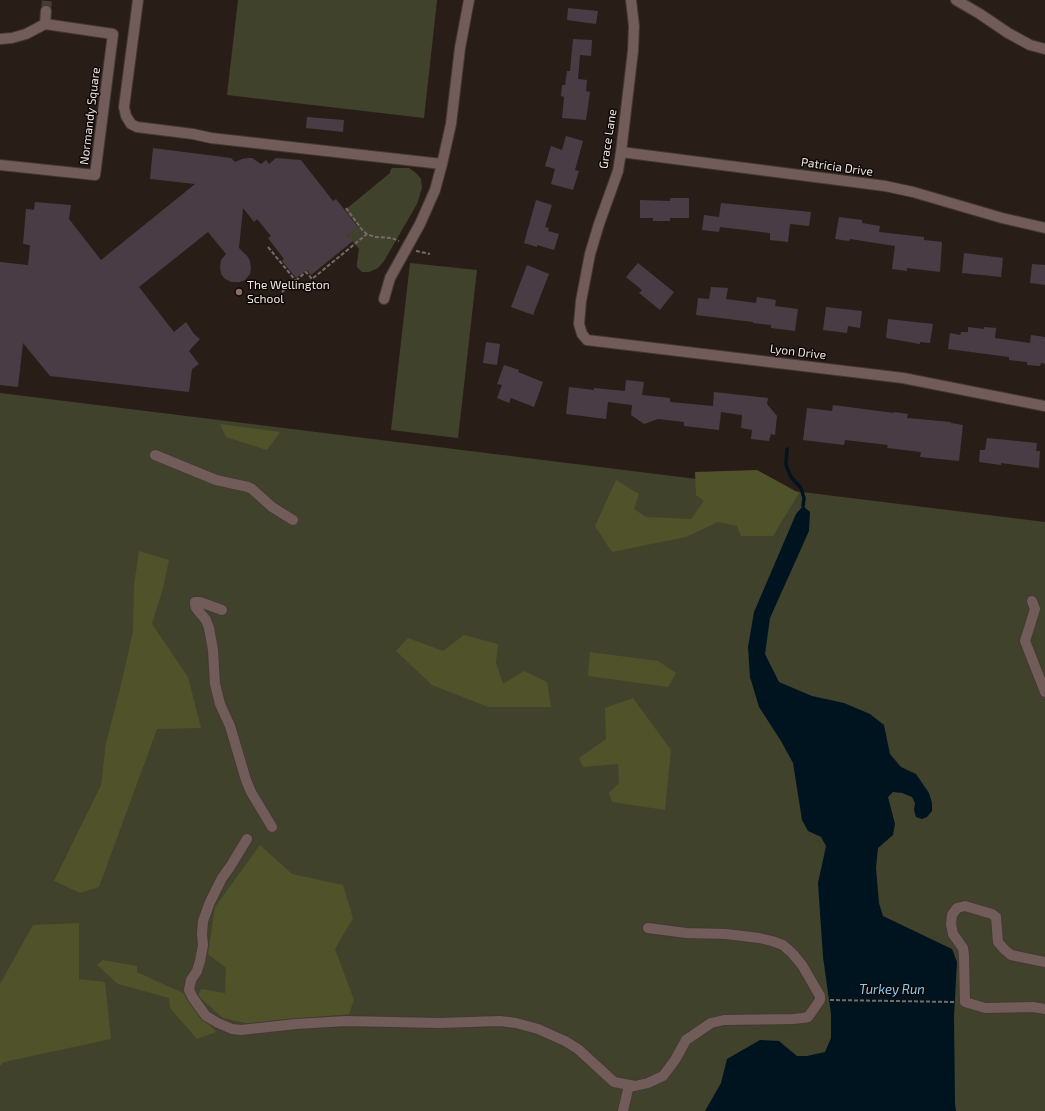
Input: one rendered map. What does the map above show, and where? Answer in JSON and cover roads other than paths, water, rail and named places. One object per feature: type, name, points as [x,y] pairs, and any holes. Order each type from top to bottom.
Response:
[{"type":"street","points":[[138,0],[124,107],[126,116],[131,124],[137,127],[193,134],[211,138],[442,164]]},
{"type":"street","points":[[384,299],[390,278],[420,224],[435,190],[451,124],[460,48],[469,0]]},
{"type":"street","name":"Grace Lane","points":[[581,301],[590,254],[618,171],[622,152],[633,51],[634,26],[631,0]]},
{"type":"street","points":[[956,0],[1008,33],[1030,45],[1045,49]]},
{"type":"street","points":[[0,39],[12,38],[26,34],[45,24],[46,11]]},
{"type":"street","name":"Normandy Square","points":[[0,165],[95,175],[113,34],[45,24]]},
{"type":"street","name":"Patricia Drive","points":[[622,152],[885,186],[912,192],[1002,218],[1045,228]]},
{"type":"street","name":"Lyon Drive","points":[[581,301],[579,324],[582,334],[587,340],[903,378],[1045,406]]},
{"type":"street","points":[[156,455],[216,480],[248,487],[272,507],[293,520]]},
{"type":"street","points":[[1032,601],[1035,609],[1025,641],[1045,692]]},
{"type":"street","points":[[222,610],[200,602],[195,602],[196,608],[206,620],[209,628],[213,650],[215,684],[220,704],[230,726],[246,780],[251,792],[272,827]]},
{"type":"street","points":[[247,839],[215,890],[203,921],[200,961],[197,971],[191,980],[189,990],[192,998],[206,1016],[218,1023],[242,1030],[296,1024],[346,1021],[439,1023],[500,1021],[516,1023],[538,1029],[565,1041],[578,1049],[614,1082],[629,1085],[641,1085],[663,1076],[675,1060],[686,1040],[711,1024],[724,1020],[793,1019],[808,1017],[820,1000],[818,992],[802,965],[783,945],[772,941],[726,934],[686,933],[648,928]]},
{"type":"street","points":[[1045,962],[1011,955],[1004,949],[998,942],[996,917],[992,914],[965,906],[957,908],[952,915],[951,924],[953,934],[963,948],[965,1002],[985,1008],[1033,1007],[1045,1009]]},
{"type":"street","points":[[623,1111],[629,1085]]},
{"type":"water","name":"Turkey Run","points":[[803,506],[810,512],[809,531],[770,618],[765,654],[779,682],[812,696],[844,703],[870,714],[884,725],[890,754],[901,767],[916,774],[929,793],[932,803],[932,811],[927,817],[922,819],[916,817],[914,810],[915,803],[912,797],[902,793],[893,792],[888,797],[895,824],[893,835],[878,848],[876,868],[879,903],[883,916],[952,949],[957,962],[954,1016],[956,1111],[705,1111],[721,1083],[727,1059],[760,1040],[779,1041],[797,1056],[807,1056],[825,1052],[831,1038],[831,1014],[823,957],[818,883],[826,846],[821,837],[808,831],[802,820],[793,763],[759,707],[750,677],[748,647],[754,612],[796,514]]},
{"type":"waterway","name":"Turkey Run","points":[[787,449],[786,465],[791,477],[801,488],[804,498],[803,506]]},
{"type":"tunnel","points":[[46,11],[47,0]]},
{"type":"place","name":"The Wellington School","points":[[239,292]]}]
